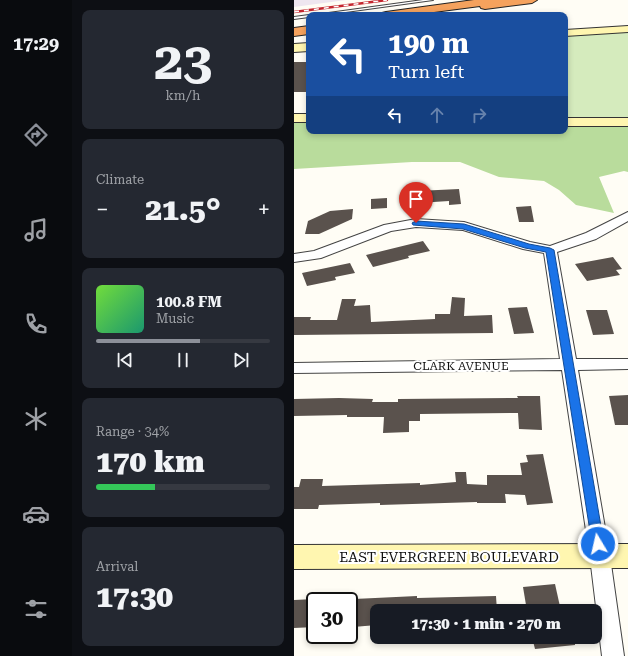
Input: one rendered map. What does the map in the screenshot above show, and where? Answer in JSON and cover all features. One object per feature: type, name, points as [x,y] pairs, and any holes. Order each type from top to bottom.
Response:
[{"type":"highway","points":[[409,12],[499,0]]},
{"type":"highway","points":[[442,12],[532,0]]},
{"type":"highway","points":[[294,27],[306,25]]},
{"type":"highway","points":[[294,32],[306,30]]},
{"type":"street","points":[[568,32],[628,29]]},
{"type":"street","points":[[294,48],[306,47]]},
{"type":"street","points":[[294,118],[306,118]]},
{"type":"street","points":[[568,122],[628,122]]},
{"type":"street","points":[[294,258],[316,255],[388,228],[416,223],[464,226],[528,246],[550,250],[591,236],[628,216]]},
{"type":"street","points":[[550,250],[600,556],[613,656]]},
{"type":"street","name":"CLARK AVENUE","points":[[294,368],[569,366],[628,364]]},
{"type":"street","name":"EAST EVERGREEN BOULEVARD","points":[[294,557],[628,556]]},
{"type":"lane","points":[[362,5],[377,5],[413,0]]},
{"type":"lane","points":[[339,12],[431,0]]},
{"type":"lane","points":[[294,18],[306,16]]},
{"type":"shaded area","points":[[294,0],[346,0],[294,7]]},
{"type":"green space","points":[[628,32],[628,118],[568,118],[568,36]]},
{"type":"green space","points":[[294,123],[306,123],[306,134],[568,134],[568,126],[628,127],[628,172],[624,171],[599,177],[614,213],[576,205],[559,190],[544,181],[499,177],[460,162],[412,162],[294,169]]},
{"type":"building","points":[[294,62],[306,62],[306,92],[294,92]]},
{"type":"building","points":[[459,189],[461,204],[449,205],[449,201],[418,203],[417,191]]},
{"type":"building","points":[[387,198],[387,208],[371,209],[371,199]]},
{"type":"building","points":[[531,206],[534,222],[519,222],[516,207]]},
{"type":"building","points":[[353,209],[352,219],[319,234],[305,234],[308,221],[330,211]]},
{"type":"building","points":[[423,241],[430,251],[373,267],[366,255]]},
{"type":"building","points":[[613,257],[622,269],[616,270],[620,275],[587,281],[575,264]]},
{"type":"building","points":[[350,263],[355,273],[335,277],[336,280],[307,286],[302,273]]},
{"type":"building","points":[[452,297],[465,298],[464,316],[492,315],[493,333],[294,335],[294,317],[311,317],[310,320],[337,320],[342,299],[356,299],[354,306],[370,305],[371,322],[435,319],[435,314],[450,314]]},
{"type":"building","points":[[527,307],[534,333],[514,334],[508,308]]},
{"type":"building","points":[[586,310],[607,310],[614,334],[593,335]]},
{"type":"building","points":[[628,395],[628,425],[615,425],[609,396]]},
{"type":"building","points":[[517,396],[540,396],[542,430],[519,429],[518,413],[420,414],[420,421],[409,421],[409,432],[383,433],[384,417],[347,417],[347,415],[294,416],[294,399],[339,398],[373,399],[372,402],[398,402],[398,399],[518,398]]},
{"type":"building","points":[[543,454],[553,503],[527,505],[525,495],[505,494],[506,503],[477,502],[380,505],[380,503],[319,505],[318,509],[294,509],[294,487],[299,487],[301,479],[323,479],[322,486],[420,483],[420,485],[456,482],[455,472],[466,472],[467,484],[487,485],[487,475],[522,475],[520,463],[528,462],[526,455]]},
{"type":"building","points":[[555,584],[559,604],[526,604],[523,587]]},
{"type":"building","points":[[417,596],[417,598],[496,596],[497,604],[370,604],[370,626],[358,627],[358,599]]},
{"type":"building","points":[[306,599],[306,627],[294,628],[294,600]]},
{"type":"building","points":[[534,644],[575,644],[575,645],[535,649]]},
{"type":"railway","points":[[294,12],[387,0]]},
{"type":"route","points":[[416,223],[464,226],[505,240],[550,250],[598,544]]}]
